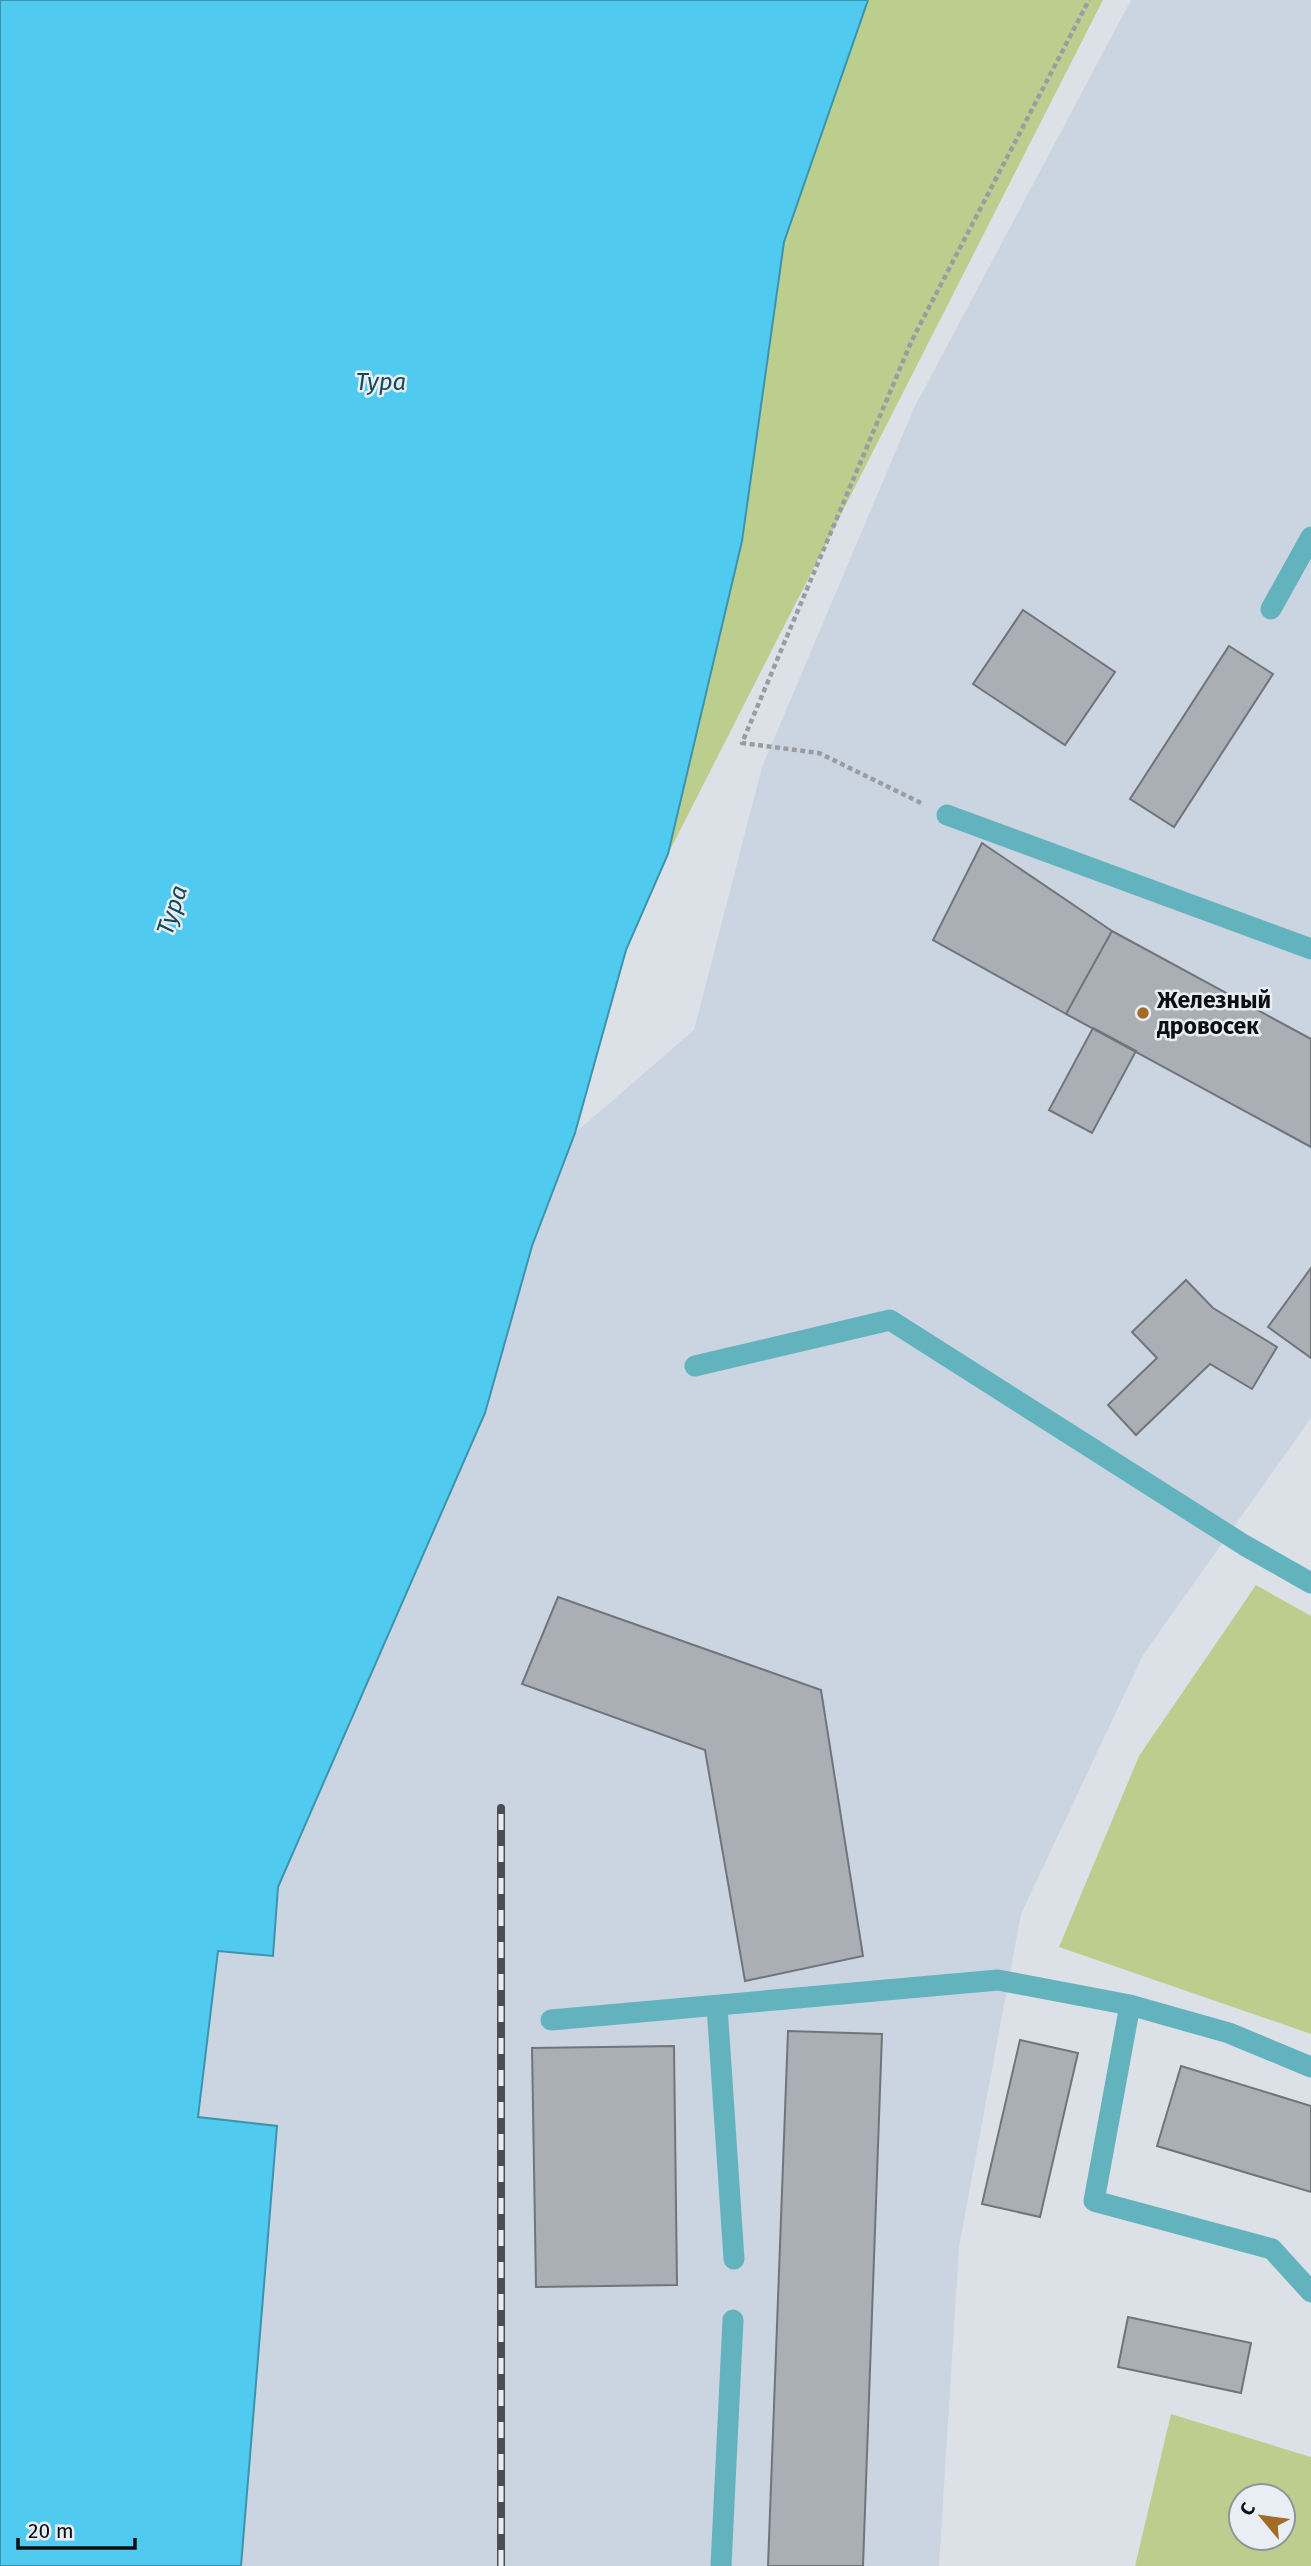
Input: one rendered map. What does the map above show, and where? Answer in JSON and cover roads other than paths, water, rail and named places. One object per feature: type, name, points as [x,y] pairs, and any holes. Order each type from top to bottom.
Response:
[{"type":"lane","points":[[1271,609],[1311,537]]},
{"type":"lane","points":[[947,815],[1311,949]]},
{"type":"lane","points":[[695,1366],[890,1320],[1244,1545],[1311,1583]]},
{"type":"lane","points":[[551,2021],[998,1980],[1130,2005],[1228,2033],[1311,2067]]},
{"type":"lane","points":[[1130,2005],[1094,2201],[1272,2249],[1311,2292]]},
{"type":"lane","points":[[717,2006],[734,2259]]},
{"type":"lane","points":[[721,2566],[733,2320]]},
{"type":"water","name":"Тура","points":[[0,0],[868,0],[784,242],[742,541],[668,854],[626,950],[575,1133],[532,1246],[485,1413],[278,1887],[273,1956],[218,1951],[198,2117],[277,2126],[241,2566],[0,2566]]},
{"type":"railway","points":[[501,1808],[501,2566]]},
{"type":"place","name":"Железный дровосек","points":[[1143,1013]]}]
